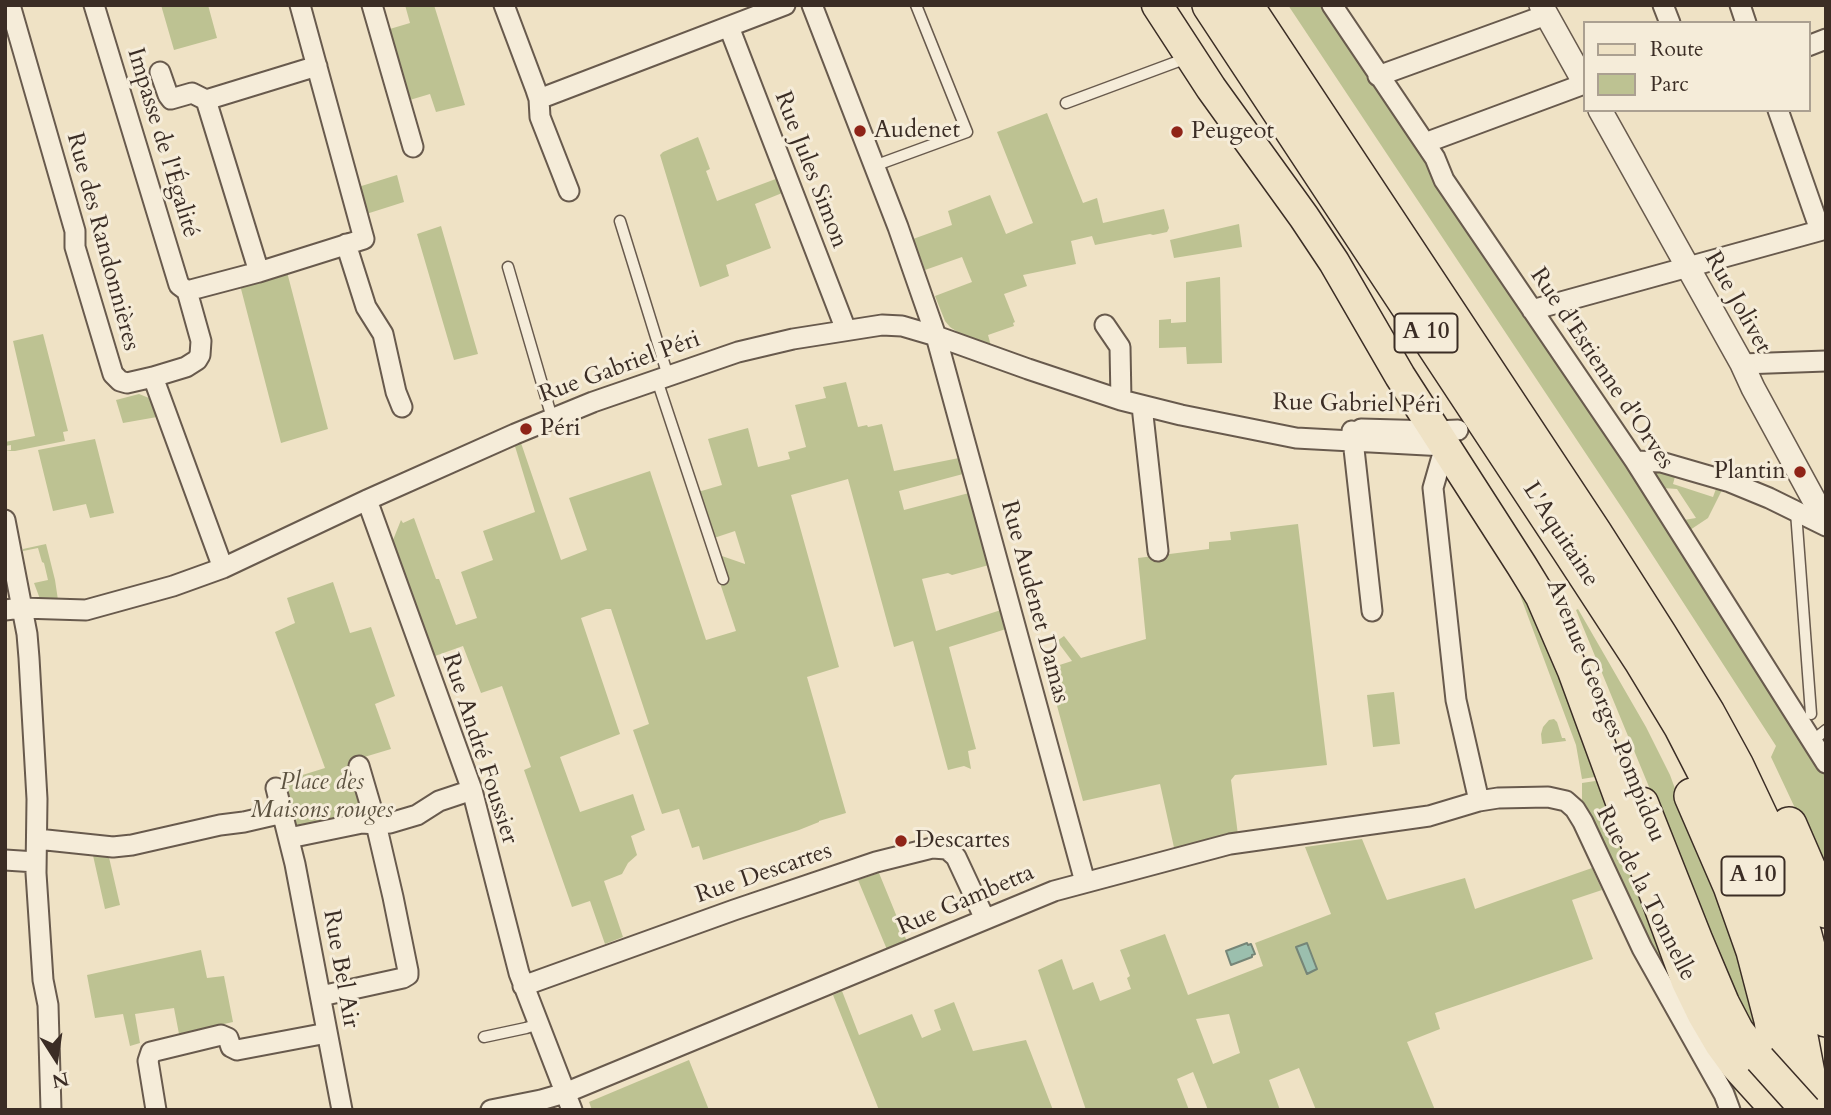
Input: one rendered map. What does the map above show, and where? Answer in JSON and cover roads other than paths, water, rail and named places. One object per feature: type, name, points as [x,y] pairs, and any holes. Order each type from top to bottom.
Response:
[{"type":"highway","name":"L'Aquitaine","points":[[1210,5],[1642,661],[1682,727],[1736,832],[1758,887],[1793,1000],[1814,1110]]},
{"type":"highway","name":"L'Aquitaine","points":[[1245,5],[1646,613],[1707,713],[1736,766],[1785,877],[1804,935],[1826,1019]]},
{"type":"highway","points":[[1646,613],[1692,654],[1729,713],[1787,822],[1826,910]]},
{"type":"highway","points":[[1642,661],[1665,741],[1722,864],[1754,951],[1772,1020],[1772,1095]]},
{"type":"main road","name":"Avenue Georges Pompidou","points":[[1157,5],[1334,262],[1381,346],[1446,436],[1527,536],[1557,587],[1710,970],[1772,1095]]},
{"type":"main road","name":"Avenue Georges Pompidou","points":[[1176,5],[1446,436],[1467,480],[1541,597],[1558,633],[1603,750],[1687,982],[1703,1015],[1736,1066],[1772,1095],[1806,1110]]},
{"type":"street","name":"Rue des Randonnières","points":[[10,5],[75,231],[75,247],[113,374],[120,381],[127,383],[153,377],[223,568]]},
{"type":"street","name":"Impasse de l'Égalité","points":[[94,5],[180,285],[187,291],[201,341],[197,360],[186,368],[153,377]]},
{"type":"street","points":[[187,291],[364,239],[300,5]]},
{"type":"street","points":[[372,5],[413,147]]},
{"type":"street","points":[[504,5],[539,99],[540,117],[569,191]]},
{"type":"street","points":[[539,99],[785,5]]},
{"type":"street","name":"Rue Audenet Damas","points":[[812,5],[898,227],[936,336],[1085,882]]},
{"type":"street","name":"Rue d'Estienne d'Orves","points":[[1332,5],[1425,142],[1438,163],[1444,180],[1819,736],[1826,763]]},
{"type":"street","points":[[1378,76],[1544,10],[1582,79]]},
{"type":"street","name":"Rue Jules Simon","points":[[729,27],[846,330]]},
{"type":"street","points":[[160,72],[171,99],[192,93],[206,100],[317,66]]},
{"type":"street","points":[[1425,142],[1582,84]]},
{"type":"street","points":[[206,100],[258,272]]},
{"type":"street","name":"Rue Jolivet","points":[[1601,112],[1742,364],[1813,516]]},
{"type":"street","points":[[1532,310],[1823,229],[1779,112]]},
{"type":"street","points":[[346,244],[366,307],[383,334],[402,407]]},
{"type":"street","points":[[1105,325],[1120,347],[1121,400]]},
{"type":"street","name":"Rue Gabriel Péri","points":[[14,609],[97,608],[173,586],[223,568],[367,500],[552,418],[738,352],[846,330],[902,326],[1142,406],[1296,438],[1352,435],[1446,436]]},
{"type":"street","points":[[1742,364],[1826,361]]},
{"type":"street","points":[[1142,406],[1158,551]]},
{"type":"street","points":[[1352,435],[1372,611]]},
{"type":"street","points":[[1446,436],[1433,488],[1456,700],[1479,801]]},
{"type":"street","points":[[1635,461],[1661,462],[1718,479],[1813,516]]},
{"type":"street","points":[[1433,488],[1451,478],[1467,480]]},
{"type":"street","name":"Rue André Foussier","points":[[367,500],[472,790],[523,985],[569,1102]]},
{"type":"street","points":[[5,520],[14,609],[29,659],[37,799],[36,862],[43,979],[48,1005],[51,1110]]},
{"type":"street","points":[[321,996],[408,975],[376,824],[359,766]]},
{"type":"street","points":[[276,788],[289,838],[362,823],[390,822],[417,815],[439,801],[472,790]]},
{"type":"street","name":"Rue de la Tonnelle","points":[[1479,801],[1548,797],[1566,801],[1575,809],[1642,948],[1724,1094],[1730,1110]]},
{"type":"street","name":"Rue Gambetta","points":[[491,1110],[541,1100],[569,1102],[985,919],[1085,882],[1230,844],[1429,816],[1479,801]]},
{"type":"street","points":[[37,839],[113,847],[132,845],[283,813]]},
{"type":"street","name":"Rue Bel Air","points":[[289,838],[342,1110]]},
{"type":"street","name":"Rue Descartes","points":[[523,985],[876,862],[932,848],[947,849],[956,857],[985,919]]},
{"type":"street","points":[[5,860],[36,862]]},
{"type":"street","points":[[156,1110],[148,1060],[151,1052],[221,1035],[228,1038],[232,1047],[237,1050],[327,1033]]},
{"type":"lane","points":[[874,166],[967,132],[916,5]]},
{"type":"lane","points":[[1066,103],[1191,57]]},
{"type":"lane","points":[[620,221],[723,579]]},
{"type":"lane","points":[[508,267],[552,418]]},
{"type":"lane","points":[[1811,714],[1813,516]]},
{"type":"lane","points":[[484,1037],[538,1024]]},
{"type":"place","name":"Audenet","points":[[860,131]]},
{"type":"place","name":"Peugeot","points":[[1177,132]]},
{"type":"place","name":"Péri","points":[[526,429]]},
{"type":"place","name":"Plantin","points":[[1800,472]]},
{"type":"place","name":"Descartes","points":[[901,841]]},
{"type":"park label","name":"Place des Maisons rouges","points":[[322,797]]}]
